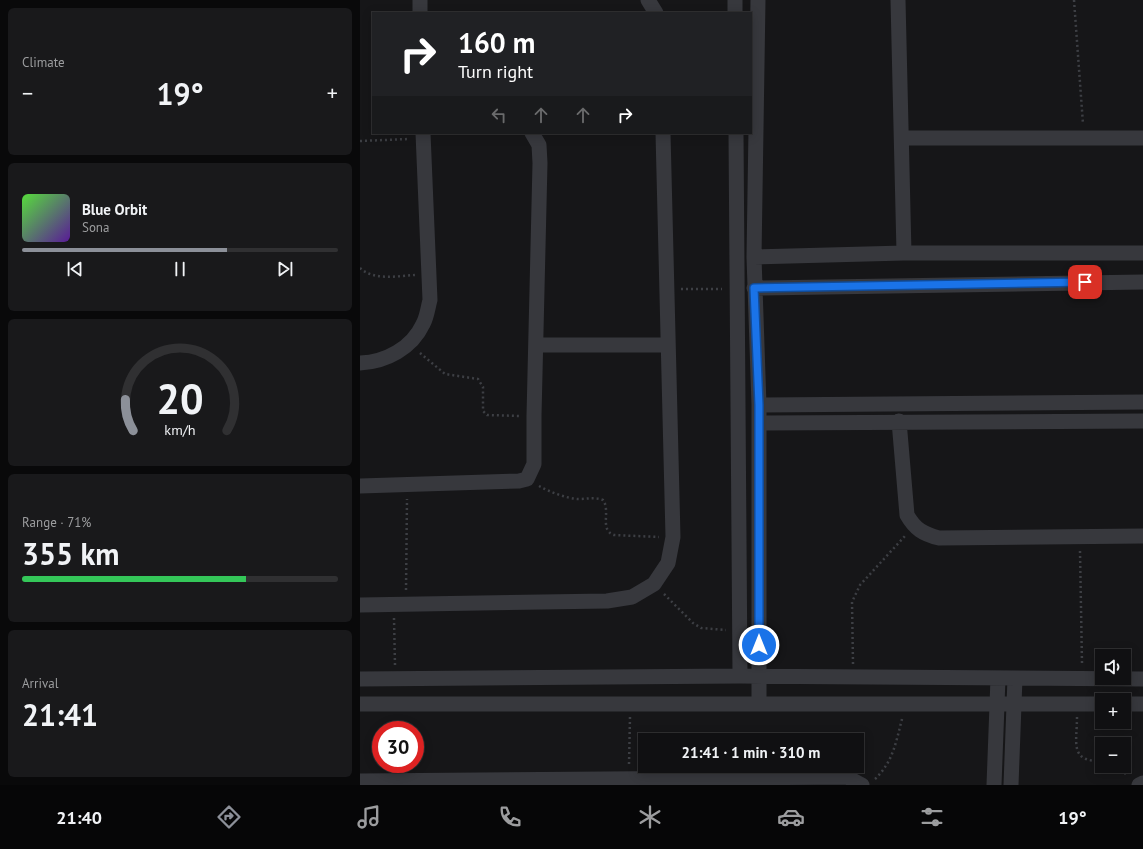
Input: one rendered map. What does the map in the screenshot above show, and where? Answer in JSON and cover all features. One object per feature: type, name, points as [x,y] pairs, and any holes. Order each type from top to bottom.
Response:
[{"type":"street","points":[[420,0],[420,12]]},
{"type":"street","points":[[648,0],[655,12]]},
{"type":"street","points":[[735,0],[735,12]]},
{"type":"street","points":[[758,0],[754,288],[759,405],[759,703]]},
{"type":"street","points":[[898,0],[904,253]]},
{"type":"street","points":[[360,486],[508,482],[527,478],[534,464],[540,163],[539,145],[533,134]]},
{"type":"street","points":[[360,605],[607,601],[632,598],[654,584],[668,562],[673,537],[663,134]]},
{"type":"street","points":[[736,134],[740,676]]},
{"type":"street","points":[[360,363],[388,358],[408,344],[423,324],[430,300],[423,136]]},
{"type":"street","points":[[902,138],[1143,138]]},
{"type":"street","points":[[754,258],[904,253],[1143,253]]},
{"type":"street","points":[[754,288],[1143,282]]},
{"type":"street","points":[[536,345],[668,345]]},
{"type":"street","points":[[759,405],[1143,402]]},
{"type":"street","points":[[759,423],[899,421],[1143,421]]},
{"type":"street","points":[[899,421],[904,501],[907,515],[914,527],[926,535],[939,538],[1143,536]]},
{"type":"street","points":[[360,679],[597,679],[740,676],[853,678],[1143,678]]},
{"type":"street","points":[[994,785],[998,678]]},
{"type":"street","points":[[1011,785],[1015,678]]},
{"type":"street","points":[[597,679],[597,704]]},
{"type":"street","points":[[360,704],[1095,704]]},
{"type":"street","points":[[1131,704],[1143,704]]},
{"type":"street","points":[[360,781],[628,779],[662,782],[847,777],[866,784]]},
{"type":"street","points":[[1139,785],[1143,783]]},
{"type":"path","points":[[1074,0],[1084,138]]},
{"type":"path","points":[[360,141],[423,136]]},
{"type":"path","points":[[360,268],[366,274],[374,276],[428,275]]},
{"type":"path","points":[[667,290],[736,289]]},
{"type":"path","points":[[408,344],[445,374],[478,378],[483,388],[483,411],[487,415],[534,416]]},
{"type":"path","points":[[527,478],[548,490],[564,496],[576,499],[599,498],[603,500],[606,508],[606,529],[609,533],[614,535],[673,537]]},
{"type":"path","points":[[395,679],[407,485]]},
{"type":"path","points":[[853,678],[852,602],[855,593],[860,585],[914,527]]},
{"type":"path","points":[[1080,537],[1082,679]]},
{"type":"path","points":[[654,584],[693,623],[701,628],[739,630]]},
{"type":"path","points":[[1077,704],[1077,749],[1079,755],[1089,762],[1095,762]]},
{"type":"path","points":[[628,779],[630,705]]},
{"type":"path","points":[[866,784],[884,770],[892,759],[905,705]]},
{"type":"route","points":[[759,645],[759,405],[754,288],[1085,282]]}]
